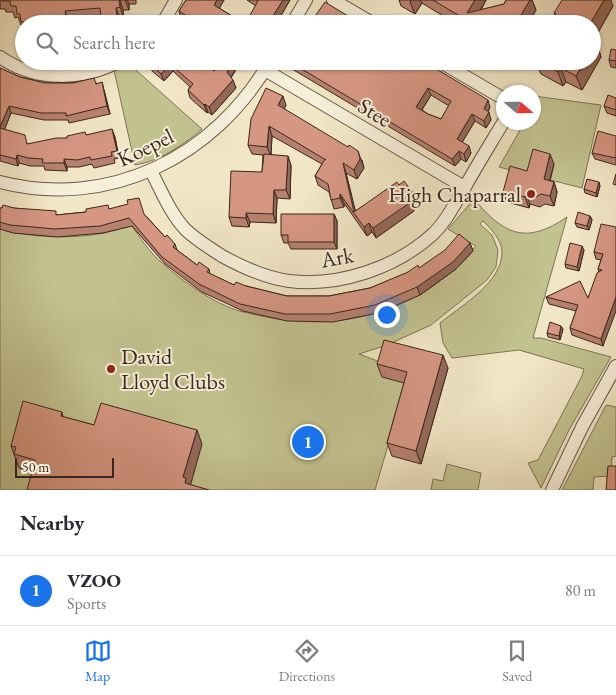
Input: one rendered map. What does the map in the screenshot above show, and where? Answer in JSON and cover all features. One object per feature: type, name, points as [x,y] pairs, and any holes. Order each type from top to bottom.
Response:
[{"type":"street","points":[[167,15],[176,0]]},
{"type":"street","points":[[297,15],[306,0]]},
{"type":"street","points":[[334,0],[359,15]]},
{"type":"street","points":[[0,57],[15,64]]},
{"type":"street","points":[[27,70],[40,75],[54,76],[68,76],[96,70]]},
{"type":"street","name":"Koepel","points":[[0,182],[39,189],[67,190],[116,183],[151,170],[184,152],[224,121],[250,92],[265,70]]},
{"type":"street","name":"Stee","points":[[274,70],[464,187]]},
{"type":"street","points":[[454,70],[496,94]]},
{"type":"street","name":"Ark","points":[[151,170],[169,206],[185,229],[208,247],[254,272],[289,281],[327,281],[368,272],[393,261],[417,247],[434,233],[447,216],[499,130]]},
{"type":"street","points":[[552,490],[582,427],[616,366]]},
{"type":"green space","points":[[114,70],[136,70],[202,129],[171,152],[135,165]]},
{"type":"green space","points":[[541,97],[601,105],[582,188],[499,167],[520,130],[541,130]]},
{"type":"green space","points":[[474,199],[495,221],[516,232],[539,231],[567,217],[533,338],[541,338],[611,357],[569,430],[541,488],[528,463],[538,460],[584,369],[519,350],[452,358],[443,343],[440,323],[489,283],[501,262],[502,251],[500,242],[483,221],[480,224],[492,235],[498,250],[496,267],[487,280],[431,325],[387,345],[359,354],[409,373],[375,490],[0,490],[0,229],[38,236],[66,237],[104,233],[131,225],[149,250],[162,263],[208,297],[239,311],[261,316],[322,322],[361,317],[381,312],[419,295],[442,279],[476,246],[448,229]]},
{"type":"green space","points":[[606,405],[616,407],[616,456],[612,457],[611,476],[594,477],[593,490],[562,490]]},
{"type":"green space","points":[[447,464],[481,473],[478,490],[431,490],[433,479],[443,481]]},
{"type":"building","points":[[119,0],[120,7],[116,8],[117,15],[101,15],[100,8],[65,11],[66,15],[20,15],[17,14],[16,6],[11,6],[10,1],[2,1]]},
{"type":"building","points":[[186,0],[217,0],[214,5],[230,15],[185,15],[179,11]]},
{"type":"building","points":[[256,0],[283,0],[274,15],[250,15],[258,1]]},
{"type":"building","points":[[433,0],[475,0],[467,13],[504,4],[506,0],[530,0],[521,15],[458,15]]},
{"type":"building","points":[[562,0],[604,0],[595,15],[555,15],[554,13]]},
{"type":"building","points":[[325,2],[346,15],[316,15]]},
{"type":"building","points":[[611,49],[616,50],[616,61],[609,60]]},
{"type":"building","points":[[0,68],[20,77],[45,83],[73,83],[94,78],[96,84],[102,82],[107,106],[66,116],[66,113],[41,113],[9,106],[0,127]]},
{"type":"building","points":[[177,70],[228,70],[227,72],[233,80],[209,107],[204,105],[188,90],[193,84]]},
{"type":"building","points":[[303,70],[438,70],[488,100],[484,109],[489,112],[484,121],[472,114],[457,139],[469,146],[464,154],[459,151],[452,159]],"holes":[[[428,88],[451,101],[441,119],[416,107]]]},
{"type":"building","points":[[565,70],[580,70],[576,76]]},
{"type":"building","points":[[266,88],[283,96],[278,105],[348,147],[349,145],[358,151],[360,159],[354,170],[343,163],[354,212],[397,182],[399,185],[404,181],[413,193],[407,197],[411,202],[373,228],[369,223],[364,227],[340,194],[340,198],[331,200],[328,184],[315,176],[325,159],[269,126],[267,147],[248,145],[251,119]]},
{"type":"building","points":[[608,95],[616,98],[616,110],[604,106]]},
{"type":"building","points":[[0,128],[25,135],[27,144],[56,138],[67,138],[67,136],[85,132],[86,135],[112,129],[117,151],[111,152],[112,156],[91,160],[90,157],[77,160],[64,159],[64,163],[42,163],[43,159],[17,155],[16,159],[0,155]]},
{"type":"building","points":[[598,131],[616,136],[616,158],[592,153]]},
{"type":"building","points":[[533,149],[550,154],[544,179],[554,182],[550,196],[541,194],[536,197],[526,194],[525,197],[503,192],[510,166],[527,171]]},
{"type":"building","points":[[264,154],[288,156],[286,190],[274,190],[273,214],[246,213],[246,218],[229,217],[231,171],[262,172]]},
{"type":"building","points":[[616,174],[616,185],[613,184]]},
{"type":"building","points":[[587,179],[599,182],[596,193],[584,189]]},
{"type":"building","points":[[139,198],[144,214],[165,237],[167,235],[175,244],[173,247],[197,265],[199,262],[209,269],[207,272],[234,285],[236,282],[287,296],[329,296],[370,288],[408,272],[418,265],[419,268],[445,250],[459,234],[470,243],[453,262],[417,287],[375,305],[330,314],[285,314],[240,304],[199,284],[162,257],[129,218],[100,226],[55,229],[10,225],[0,222],[0,208],[3,205],[14,208],[56,211],[56,215],[86,212],[86,209],[108,205],[109,209],[128,204],[127,200]]},
{"type":"building","points":[[578,212],[590,216],[587,226],[575,223]]},
{"type":"building","points":[[281,214],[334,214],[334,242],[288,242],[288,235],[281,235]]},
{"type":"building","points":[[601,224],[616,227],[616,297],[601,339],[570,328],[578,305],[546,297],[580,281],[588,298],[597,273],[602,270],[598,269],[603,254],[594,252]]},
{"type":"building","points":[[570,243],[582,246],[577,267],[565,264]]},
{"type":"building","points":[[550,322],[561,326],[559,336],[547,333]]},
{"type":"building","points":[[384,340],[443,355],[416,451],[387,443],[407,372],[377,364]]},
{"type":"building","points":[[23,401],[62,412],[61,416],[94,425],[101,403],[197,430],[183,477],[186,478],[185,483],[209,490],[27,490],[35,460],[14,454],[16,447],[11,446]]},
{"type":"building","points":[[608,466],[616,466],[616,490],[606,490]]},
{"type":"place","name":"High Chaparral","points":[[531,194]]},
{"type":"place","name":"David Lloyd Clubs","points":[[111,369]]},
{"type":"place","name":"VZOO","points":[[308,442]]}]
